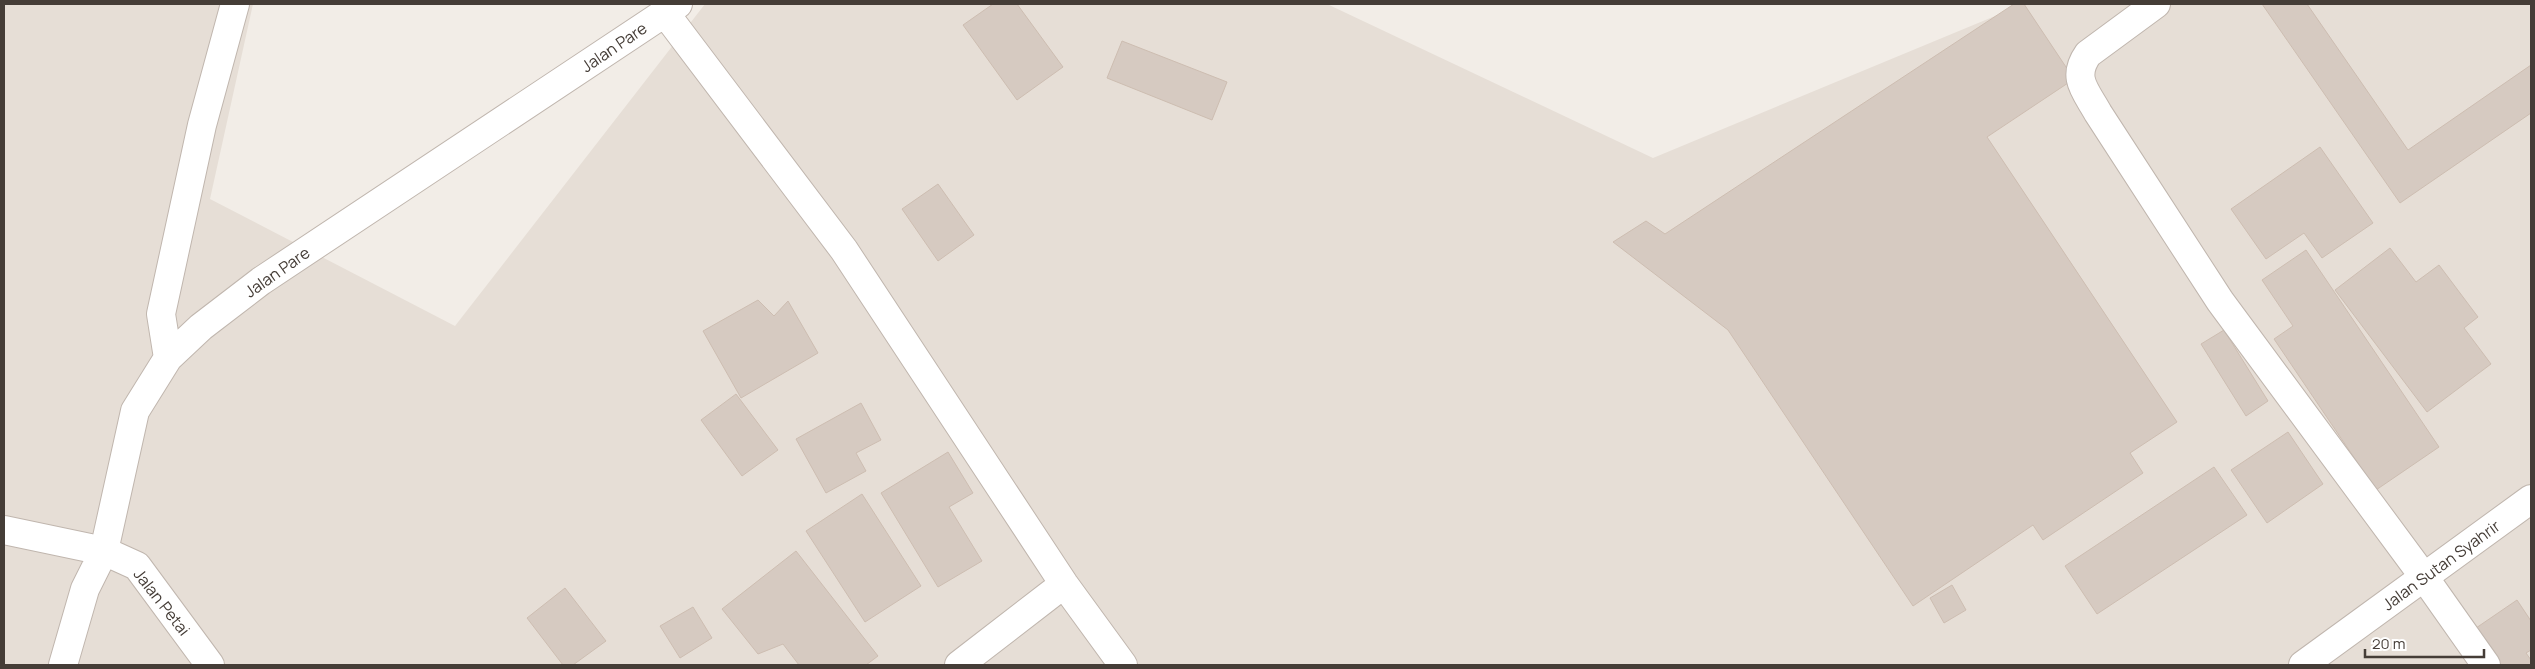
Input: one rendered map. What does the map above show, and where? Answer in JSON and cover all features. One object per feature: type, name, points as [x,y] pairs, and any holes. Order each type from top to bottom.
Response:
[{"type":"street","points":[[168,358],[161,314],[202,125],[235,4]]},
{"type":"street","points":[[2156,4],[2088,54],[2080,65],[2079,75],[2082,84],[2098,113],[2220,300],[2424,577],[2486,665]]},
{"type":"street","points":[[672,8],[844,250],[1064,584],[1123,665]]},
{"type":"street","name":"Jalan Pare","points":[[63,665],[85,589],[104,551],[135,411],[168,358],[200,327],[261,281],[672,8]]},
{"type":"street","name":"Jalan Sutan Syahrir","points":[[2303,665],[2531,500]]},
{"type":"street","name":"Jalan Petai","points":[[4,530],[104,551],[137,566],[210,665]]},
{"type":"street","points":[[959,665],[1064,584]]},
{"type":"shaded area","points":[[4,4],[253,4],[210,199],[455,326],[705,4],[1327,4],[1653,158],[2024,4],[2531,4],[2531,665],[4,665]]},
{"type":"building","points":[[993,4],[1017,4],[1063,67],[1017,100],[963,25]]},
{"type":"building","points":[[2014,4],[2024,4],[2074,79],[1987,137],[2177,422],[2130,453],[2143,473],[2043,540],[2033,525],[1913,606],[1728,330],[1613,242],[1646,221],[1665,234]]},
{"type":"building","points":[[2262,4],[2307,4],[2408,150],[2531,65],[2531,113],[2400,203]]},
{"type":"building","points":[[1122,41],[1227,82],[1212,120],[1107,78]]},
{"type":"building","points":[[2320,147],[2373,223],[2322,258],[2304,233],[2266,259],[2231,209]]},
{"type":"building","points":[[938,184],[974,235],[938,261],[902,209]]},
{"type":"building","points":[[2390,248],[2416,282],[2439,265],[2478,317],[2464,328],[2491,364],[2427,412],[2335,290]]},
{"type":"building","points":[[2306,250],[2439,447],[2376,490],[2274,339],[2293,326],[2262,280]]},
{"type":"building","points":[[758,300],[774,316],[788,301],[818,353],[741,398],[703,331]]},
{"type":"building","points":[[2224,330],[2268,401],[2246,416],[2201,344]]},
{"type":"building","points":[[736,394],[778,450],[742,476],[701,420]]},
{"type":"building","points":[[861,403],[881,440],[856,453],[866,471],[826,493],[796,439]]},
{"type":"building","points":[[2288,432],[2323,484],[2267,523],[2231,470]]},
{"type":"building","points":[[948,452],[973,493],[949,507],[982,561],[938,587],[881,493]]},
{"type":"building","points":[[2214,467],[2247,515],[2097,614],[2065,566]]},
{"type":"building","points":[[862,494],[921,586],[865,622],[806,531]]},
{"type":"building","points":[[796,551],[878,656],[866,665],[799,665],[783,644],[758,654],[722,609]]},
{"type":"building","points":[[1952,585],[1966,610],[1944,623],[1930,598]]},
{"type":"building","points":[[565,588],[606,641],[573,665],[563,665],[527,618]]},
{"type":"building","points":[[2517,600],[2531,621],[2531,650],[2526,653],[2531,660],[2531,665],[2474,665],[2457,641]]},
{"type":"building","points":[[693,607],[712,638],[680,658],[660,626]]}]
